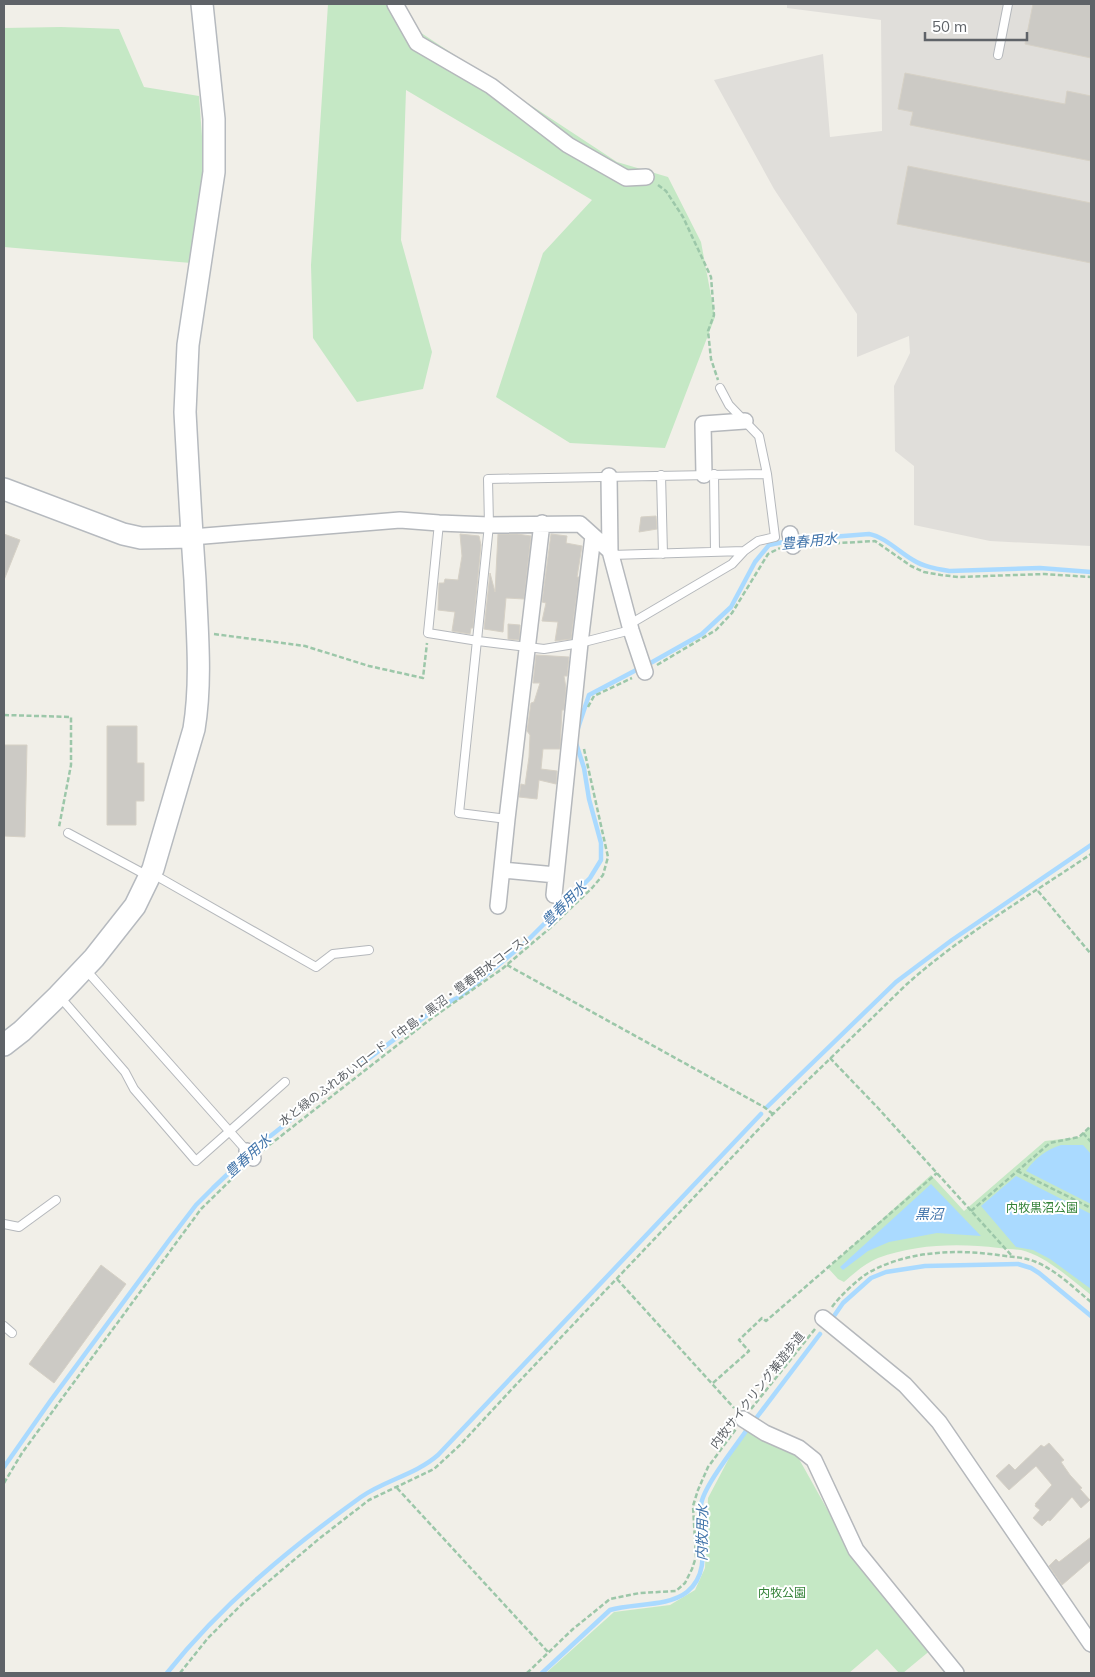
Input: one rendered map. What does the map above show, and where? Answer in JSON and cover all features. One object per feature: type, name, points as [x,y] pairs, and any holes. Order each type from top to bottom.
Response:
[{"type":"street","points":[[4,1045],[22,1031],[84,968],[125,920],[144,890],[188,754],[194,729],[199,686],[198,632],[186,412],[186,378],[188,345],[214,172],[214,118],[202,4]]},
{"type":"street","points":[[395,4],[417,43],[491,86],[568,145],[626,178],[646,177]]},
{"type":"street","points":[[709,475],[703,424],[745,421]]},
{"type":"street","points":[[609,476],[611,553],[642,665]]},
{"type":"street","points":[[4,488],[123,534],[142,538],[192,537],[400,520],[439,524],[580,524],[611,553]]},
{"type":"street","points":[[498,906],[542,524]]},
{"type":"street","points":[[554,895],[593,536]]},
{"type":"street","points":[[502,870],[556,875]]},
{"type":"street","points":[[823,1318],[905,1385],[939,1422],[1091,1644]]},
{"type":"street","points":[[743,1419],[765,1433],[799,1448],[814,1460],[856,1550],[956,1673]]},
{"type":"lane","points":[[998,55],[1008,4]]},
{"type":"lane","points":[[439,524],[428,633],[478,642],[544,649],[580,643],[631,627],[732,564],[744,551],[758,541],[775,537],[767,474],[759,436],[729,405],[720,388]]},
{"type":"lane","points":[[507,818],[460,813],[489,525],[488,479],[767,474]]},
{"type":"lane","points":[[709,475],[715,552]]},
{"type":"lane","points":[[661,476],[663,554]]},
{"type":"lane","points":[[611,553],[663,554],[744,551]]},
{"type":"lane","points":[[68,833],[150,875],[316,967],[333,954],[369,950]]},
{"type":"lane","points":[[84,968],[250,1154]]},
{"type":"lane","points":[[58,996],[126,1072],[134,1089],[196,1161],[285,1082]]},
{"type":"lane","points":[[4,1224],[19,1226],[56,1200]]},
{"type":"lane","points":[[4,1326],[12,1333]]},
{"type":"path","points":[[646,177],[666,191],[683,216],[711,277],[714,315],[708,331],[711,360],[720,388]]},
{"type":"path","points":[[588,708],[594,696],[642,665],[716,630],[732,613],[768,554],[792,540],[875,541],[910,566],[941,576],[1044,574],[1091,576]]},
{"type":"path","points":[[198,632],[305,646],[369,666],[422,678],[428,633]]},
{"type":"path","points":[[4,715],[71,717],[71,765],[59,828],[68,833]]},
{"type":"path","name":"水と緑のふれあいロード 「中島・黒沼・豊春用水コース」","points":[[4,1483],[22,1453],[201,1209],[250,1154],[432,1018],[507,965],[550,928],[592,888],[603,874],[608,857],[587,759],[581,741]]},
{"type":"path","points":[[180,1673],[208,1638],[243,1603],[274,1576],[369,1500],[434,1469],[460,1445],[773,1114],[880,1008],[925,967],[970,934],[1091,854]]},
{"type":"path","points":[[1038,890],[1091,954]]},
{"type":"path","points":[[507,965],[764,1107],[773,1114]]},
{"type":"path","points":[[830,1058],[1013,1257]]},
{"type":"path","points":[[971,1210],[1050,1143],[1079,1137],[1091,1126]]},
{"type":"path","points":[[1083,1133],[1091,1142]]},
{"type":"path","points":[[1017,1171],[1091,1208]]},
{"type":"path","points":[[713,1383],[749,1351],[739,1340],[762,1318],[766,1321],[937,1173]]},
{"type":"path","name":"内牧サイクリング兼遊歩道","points":[[526,1673],[594,1610],[610,1598],[640,1593],[676,1591],[684,1584],[696,1558],[693,1506],[708,1467],[743,1419],[837,1300],[867,1273],[898,1261],[938,1252],[974,1252],[1024,1258],[1051,1270],[1091,1302]]},
{"type":"path","points":[[618,1279],[713,1383],[743,1419]]},
{"type":"path","points":[[397,1488],[548,1652]]},
{"type":"shaded area","points":[[787,4],[1091,4],[1091,546],[990,541],[914,525],[914,466],[895,451],[894,386],[910,353],[909,336],[857,357],[857,314],[774,189],[714,80],[823,54],[830,137],[882,131],[881,20],[787,8]]},
{"type":"green space","points":[[328,4],[391,4],[406,23],[617,162],[668,177],[701,242],[715,317],[665,448],[570,443],[496,397],[543,253],[592,200],[406,90],[401,240],[432,352],[423,389],[357,402],[313,338],[311,265]]},
{"type":"green space","points":[[4,28],[119,29],[144,87],[199,96],[204,163],[191,263],[4,247]]},
{"type":"green space","name":"内牧黒沼公園","points":[[1091,1126],[1091,1295],[1040,1257],[1021,1250],[984,1246],[922,1247],[892,1253],[860,1268],[844,1282],[838,1279],[828,1268],[931,1175],[964,1211],[1045,1141],[1079,1137]]},
{"type":"green space","name":"内牧公園","points":[[745,1428],[794,1450],[855,1559],[932,1649],[903,1673],[899,1673],[877,1649],[849,1673],[546,1673],[614,1612],[670,1605],[695,1590],[705,1568],[708,1498]]},
{"type":"water","points":[[1061,1145],[1083,1145],[1091,1154],[1091,1204],[1026,1171],[1041,1155]]},
{"type":"water","points":[[1016,1176],[1091,1214],[1091,1289],[1050,1259],[1033,1250],[1016,1247],[981,1206]]},
{"type":"water","name":"黒沼","points":[[931,1184],[981,1236],[937,1233],[889,1242],[868,1251],[843,1270],[840,1267]]},
{"type":"building","points":[[1033,4],[1091,4],[1091,58],[1025,44]]},
{"type":"building","points":[[905,73],[1065,104],[1067,91],[1091,96],[1091,161],[910,125],[913,112],[898,109]]},
{"type":"building","points":[[908,166],[1091,203],[1091,263],[897,224]]},
{"type":"building","points":[[656,516],[657,529],[639,532],[641,517]]},
{"type":"building","points":[[4,534],[20,540],[4,580]]},
{"type":"building","points":[[460,534],[479,536],[481,545],[473,628],[471,628],[470,634],[452,631],[455,612],[438,610],[439,583],[444,583],[445,579],[458,580],[462,556]]},
{"type":"building","points":[[498,534],[531,536],[524,599],[506,598],[503,632],[484,629],[490,573],[495,592]]},
{"type":"building","points":[[551,534],[567,536],[566,543],[582,546],[571,639],[555,641],[558,622],[542,621],[546,603],[542,602]]},
{"type":"building","points":[[508,624],[520,625],[519,640],[508,639]]},
{"type":"building","points":[[536,655],[569,657],[567,676],[564,676],[566,688],[564,710],[562,710],[560,749],[543,749],[541,769],[557,771],[556,784],[539,780],[537,799],[519,797],[521,784],[525,785],[529,757],[530,735],[527,731],[531,703],[534,702],[540,683],[533,683]]},
{"type":"building","points":[[107,726],[137,726],[137,763],[144,763],[144,801],[136,801],[136,825],[107,825]]},
{"type":"building","points":[[4,745],[27,745],[25,837],[4,836]]},
{"type":"building","points":[[101,1265],[126,1284],[54,1383],[29,1364]]},
{"type":"building","points":[[1049,1443],[1064,1460],[1061,1462],[1090,1500],[1081,1508],[1072,1497],[1050,1521],[1048,1520],[1042,1526],[1033,1518],[1040,1510],[1035,1504],[1052,1485],[1036,1466],[1009,1490],[996,1476],[1009,1464],[1015,1470],[1041,1445],[1044,1447]]},
{"type":"building","points":[[1091,1537],[1091,1560],[1062,1585],[1049,1566],[1056,1559],[1059,1562]]},
{"type":"waterway","name":"豊春用水","points":[[647,665],[702,634],[731,607],[755,562],[769,545],[793,540],[869,534],[886,541],[917,562],[950,571],[1040,568],[1091,572]]},
{"type":"waterway","name":"豊春用水","points":[[578,728],[589,695],[640,668]]},
{"type":"waterway","name":"豊春用水","points":[[4,1467],[51,1400],[196,1205],[254,1149],[360,1065],[434,1010],[459,997],[525,943],[590,878],[601,860],[601,843],[589,799],[584,768],[575,740]]},
{"type":"waterway","points":[[767,1107],[896,982],[952,940],[1091,845]]},
{"type":"waterway","points":[[167,1673],[234,1600],[308,1536],[370,1491],[420,1468],[438,1455],[761,1114]]},
{"type":"waterway","name":"内牧用水","points":[[834,1316],[843,1303],[871,1278],[886,1272],[925,1266],[1018,1264],[1039,1273],[1091,1316]]},
{"type":"waterway","name":"内牧用水","points":[[754,1421],[820,1334]]},
{"type":"waterway","name":"内牧用水","points":[[542,1673],[610,1610],[670,1600],[687,1592],[695,1583],[700,1573],[702,1562],[700,1516],[703,1497],[713,1478],[746,1431]]}]
